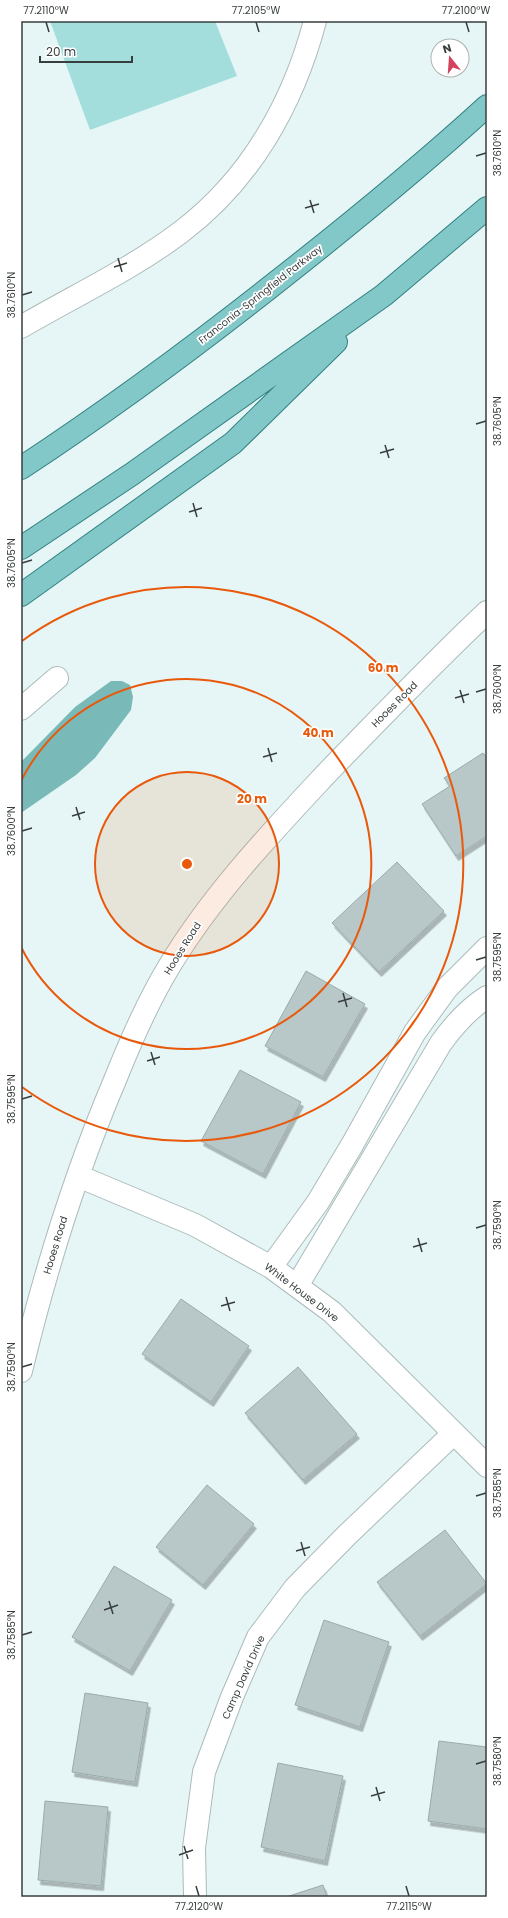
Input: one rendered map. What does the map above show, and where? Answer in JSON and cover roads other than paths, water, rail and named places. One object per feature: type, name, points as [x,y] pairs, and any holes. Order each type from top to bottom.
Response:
[{"type":"main road","name":"Franconia-Springfield Parkway","points":[[21,468],[134,389],[223,324],[399,184],[487,106]]},
{"type":"main road","points":[[21,595],[233,443],[384,295],[487,208]]},
{"type":"main road","points":[[21,548],[132,474],[384,295]]},
{"type":"street","points":[[21,326],[146,256],[181,232],[209,207],[239,176],[268,136],[291,92],[307,51],[315,21]]},
{"type":"street","name":"Hooes Road","points":[[21,1371],[34,1315],[95,1126],[140,1019],[170,965],[200,919],[263,842],[359,740],[487,612]]},
{"type":"street","points":[[21,709],[57,678]]},
{"type":"street","points":[[271,1267],[318,1202],[352,1145],[414,1032],[447,988],[487,948]]},
{"type":"street","points":[[297,1286],[441,1043],[464,1015],[487,997]]},
{"type":"street","name":"White House Drive","points":[[78,1176],[195,1225],[271,1267],[332,1312],[453,1434],[487,1466]]},
{"type":"street","name":"Camp David Drive","points":[[195,1897],[194,1848],[204,1772],[232,1697],[258,1636],[295,1588],[347,1535],[453,1434]]}]
